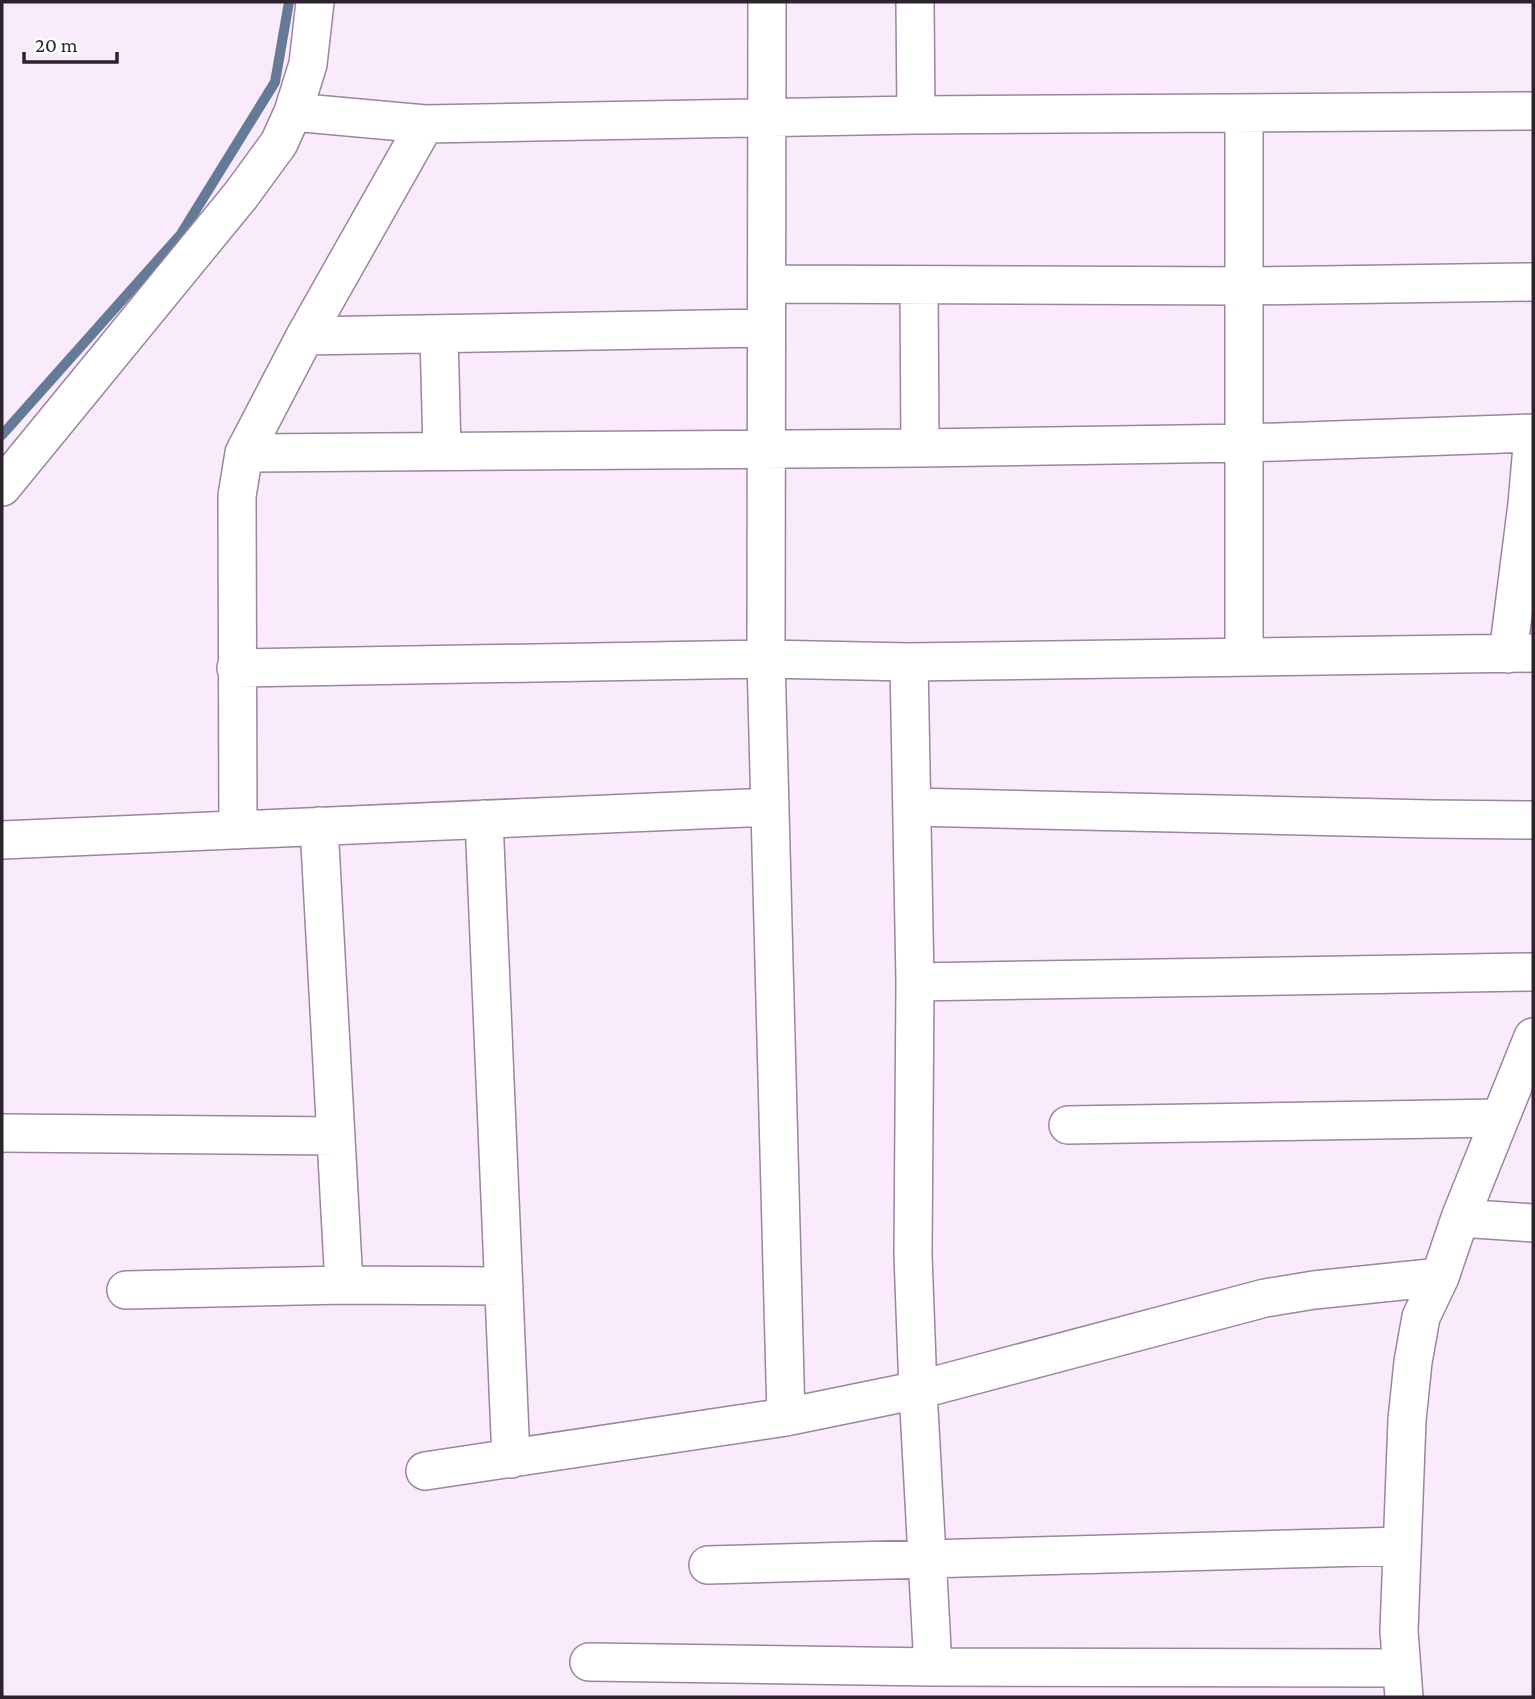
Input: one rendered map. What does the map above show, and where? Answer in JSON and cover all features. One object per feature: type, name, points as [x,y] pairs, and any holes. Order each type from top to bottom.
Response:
[{"type":"street","points":[[2,487],[242,195],[279,143],[293,113],[307,64],[315,2]]},
{"type":"street","points":[[767,2],[765,659],[786,1417]]},
{"type":"street","points":[[915,2],[916,115]]},
{"type":"street","points":[[293,113],[425,124],[916,115],[1533,111]]},
{"type":"street","points":[[1244,114],[1244,657]]},
{"type":"street","points":[[237,830],[237,496],[244,453],[305,336],[425,124]]},
{"type":"street","points":[[767,284],[1245,286],[1533,282]]},
{"type":"street","points":[[919,285],[920,449]]},
{"type":"street","points":[[305,336],[766,328]]},
{"type":"street","points":[[439,334],[442,451]]},
{"type":"street","points":[[236,668],[765,659],[909,662],[1520,653],[1533,434],[920,449],[244,453]]},
{"type":"street","points":[[909,662],[915,982],[913,1255],[933,1667]]},
{"type":"street","points":[[2,840],[769,807]]},
{"type":"street","points":[[912,807],[1533,820]]},
{"type":"street","points":[[484,819],[511,1459]]},
{"type":"street","points":[[319,826],[344,1285]]},
{"type":"street","points":[[915,982],[1533,972]]},
{"type":"street","points":[[589,1662],[933,1667],[1403,1683],[1399,1632],[1407,1420],[1421,1317],[1440,1278],[1460,1219],[1533,1037]]},
{"type":"street","points":[[1068,1125],[1500,1118]]},
{"type":"street","points":[[2,1133],[336,1136]]},
{"type":"street","points":[[1460,1219],[1533,1223]]},
{"type":"street","points":[[425,1471],[786,1417],[918,1390],[1265,1298],[1314,1290],[1440,1278]]},
{"type":"street","points":[[126,1290],[344,1285],[504,1286]]},
{"type":"street","points":[[708,1565],[1402,1546]]},
{"type":"waterway","points":[[2,435],[181,234],[275,82],[289,2]]}]
